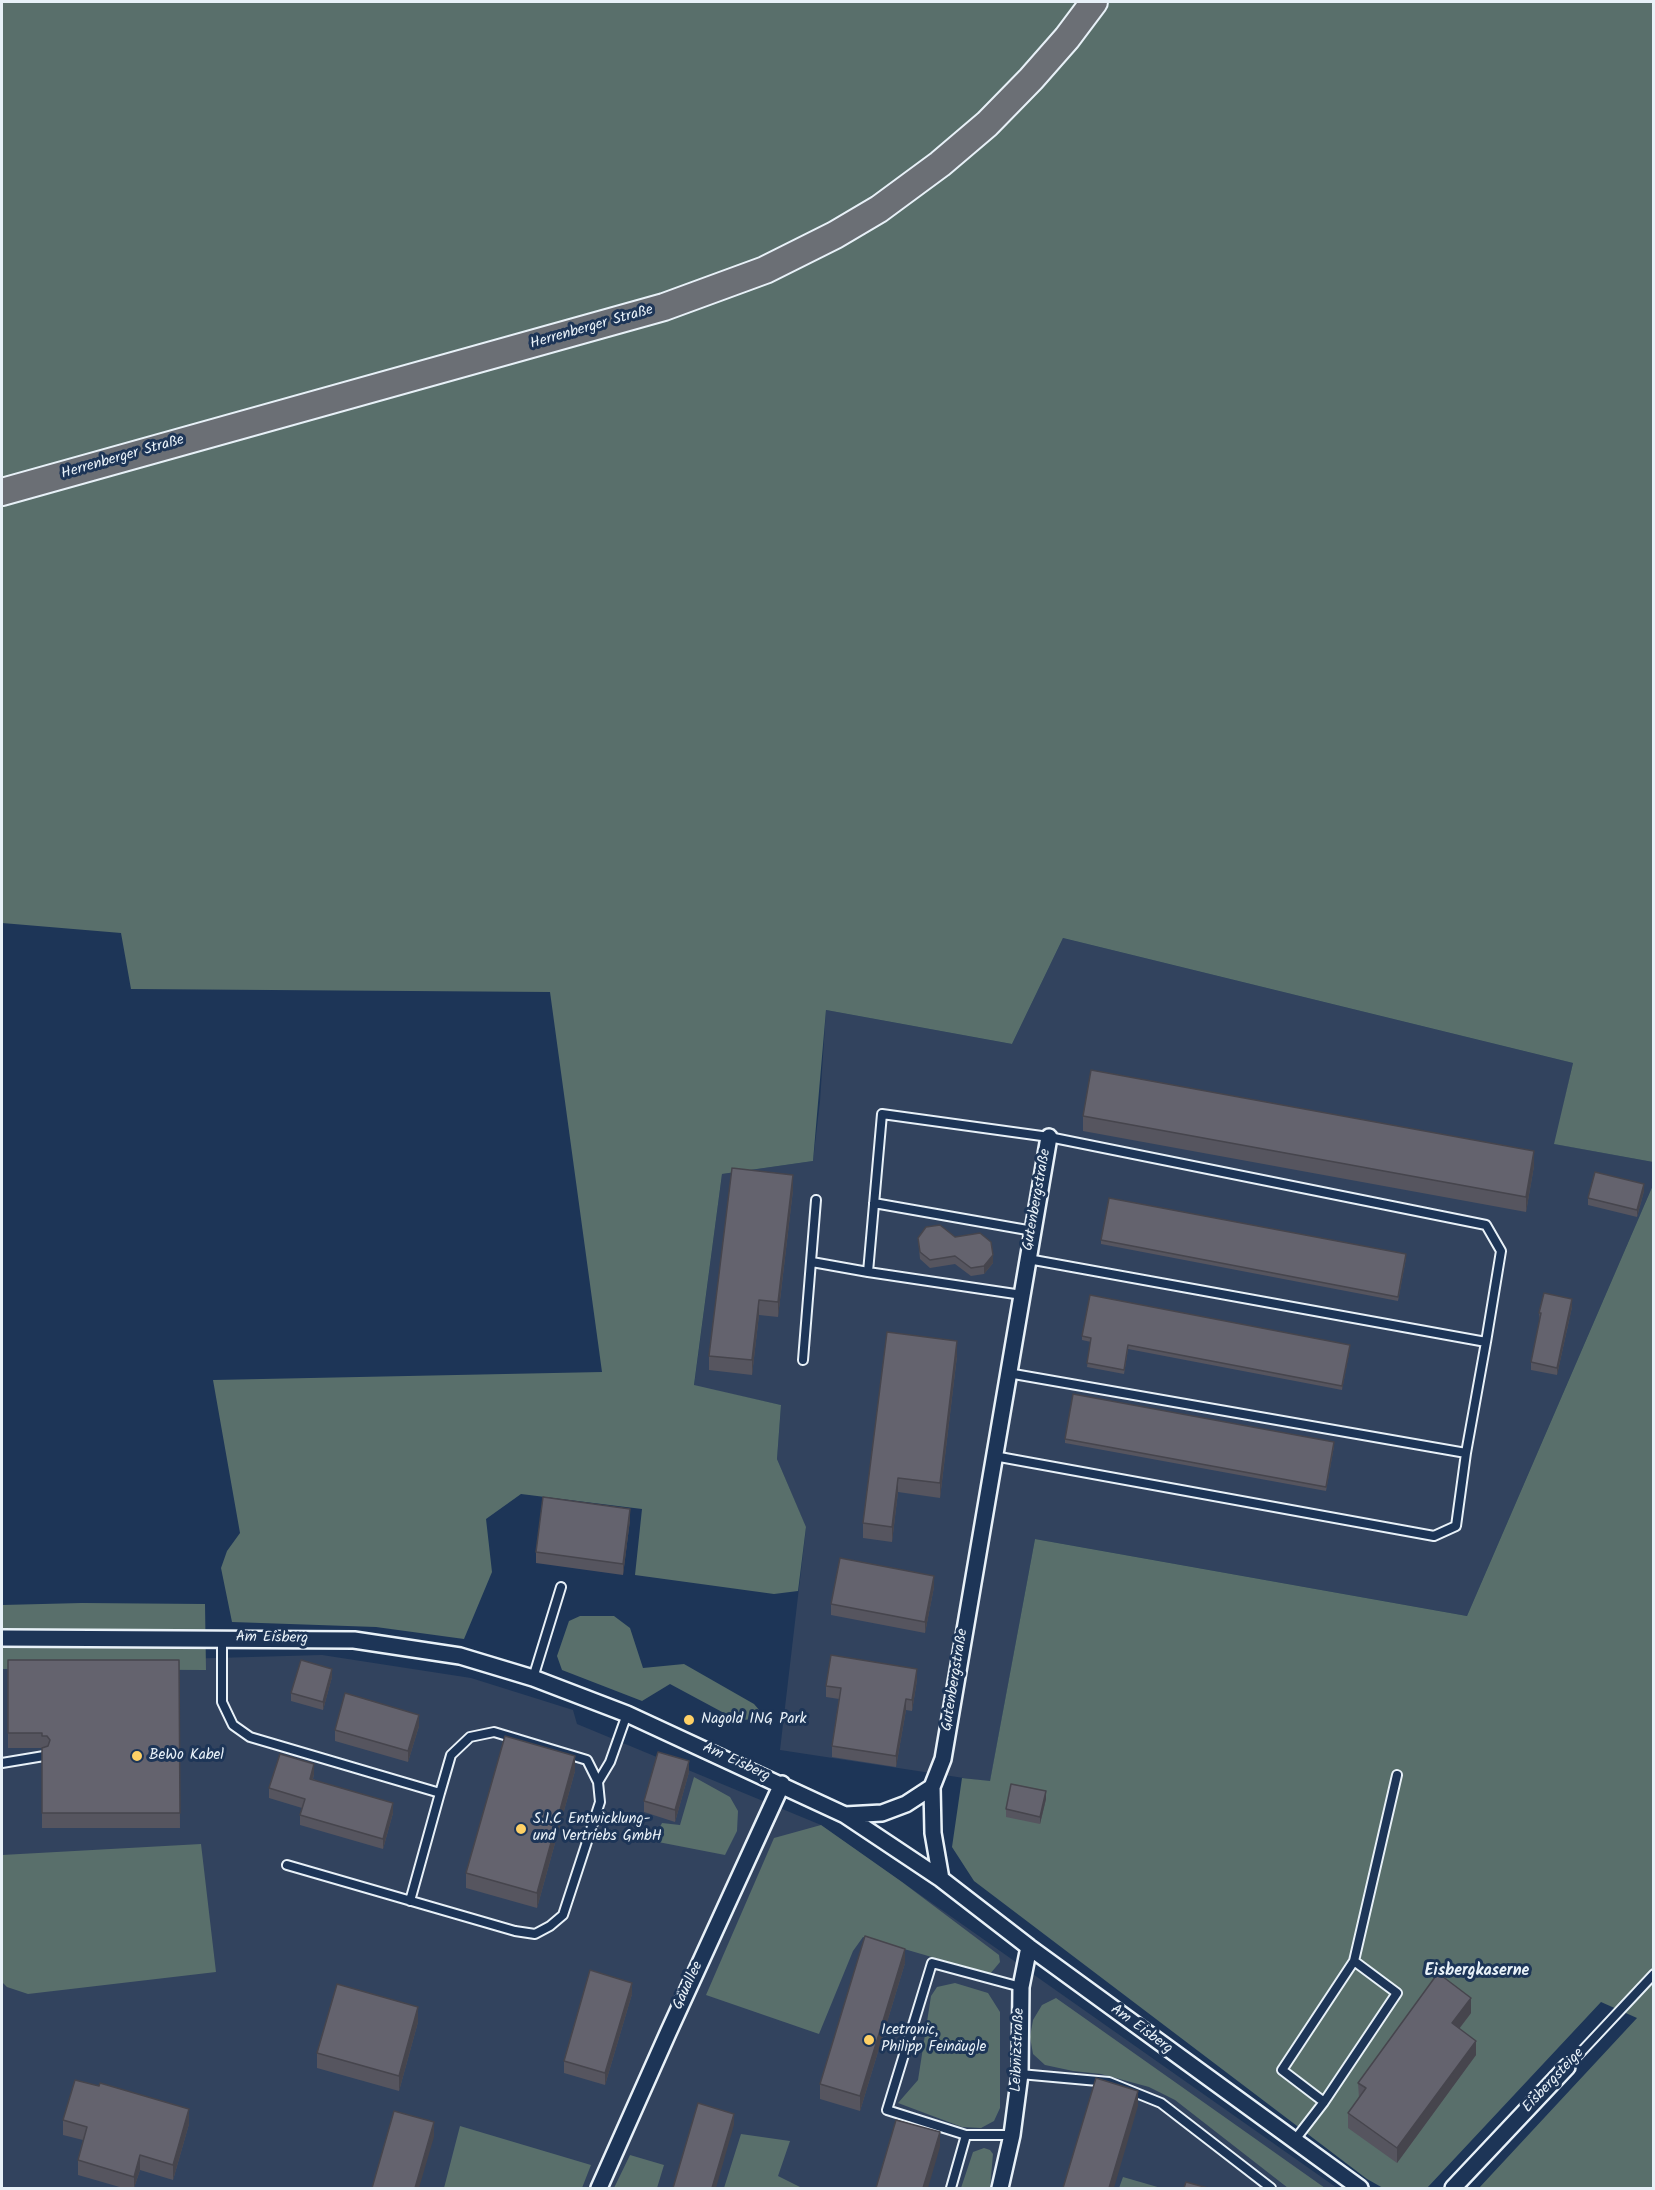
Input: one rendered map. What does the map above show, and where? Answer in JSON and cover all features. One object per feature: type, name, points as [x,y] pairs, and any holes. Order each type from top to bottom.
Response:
[{"type":"main road","name":"Herrenberger Straße","points":[[2,492],[664,307],[765,270],[835,235],[879,208],[940,164],[987,124],[1031,79],[1094,2]]},
{"type":"street","name":"Gutenbergstraße","points":[[941,1879],[933,1833],[932,1787],[943,1759],[1049,1137]]},
{"type":"street","name":"Am Eisberg","points":[[2,1638],[354,1640],[460,1656],[533,1678],[627,1714],[845,1815],[941,1879],[1029,1947],[1293,2142],[1360,2188]]},
{"type":"street","name":"Gäuallee","points":[[599,2188],[782,1784]]},
{"type":"street","points":[[845,1815],[882,1813],[906,1804],[932,1787]]},
{"type":"street","name":"Leibnizstraße","points":[[1000,2188],[1012,2135],[1020,2074],[1020,1987],[1029,1947]]},
{"type":"street","name":"Eisbergsteige","points":[[1454,2188],[1567,2067]]},
{"type":"lane","points":[[868,1272],[882,1114],[1049,1137]]},
{"type":"lane","name":"Gutenbergstraße","points":[[994,1456],[1434,1536],[1456,1526],[1466,1453],[1501,1251],[1486,1225],[1049,1137]]},
{"type":"lane","points":[[803,1360],[816,1200]]},
{"type":"lane","points":[[874,1203],[1033,1231]]},
{"type":"lane","points":[[1028,1259],[1486,1342]]},
{"type":"lane","points":[[812,1262],[1022,1295]]},
{"type":"lane","points":[[1008,1374],[1466,1453]]},
{"type":"lane","points":[[533,1678],[561,1587]]},
{"type":"lane","points":[[222,1638],[222,1702],[232,1725],[250,1737],[440,1793]]},
{"type":"lane","points":[[598,1782],[610,1762],[627,1714]]},
{"type":"lane","points":[[287,1866],[514,1931],[535,1934],[550,1926],[563,1915],[600,1802],[598,1782],[586,1760],[494,1732],[470,1737],[451,1755],[410,1901]]},
{"type":"lane","points":[[2,1763],[44,1756]]},
{"type":"lane","points":[[1324,2102],[1282,2070],[1354,1961],[1397,1775]]},
{"type":"lane","points":[[1293,2142],[1324,2102],[1397,1993],[1354,1961]]},
{"type":"lane","points":[[1012,2135],[966,2135],[887,2110],[932,1963],[1020,1987]]},
{"type":"lane","name":"Eisbergsteige","points":[[1567,2067],[1653,1974]]},
{"type":"lane","points":[[1020,2074],[1109,2082],[1161,2103],[1271,2188]]},
{"type":"lane","points":[[951,2188],[966,2135]]},
{"type":"shaded area","points":[[1063,938],[1573,1063],[1555,1144],[1653,1162],[1653,1185],[1467,1616],[1035,1539],[990,1782],[780,1750],[806,1528],[777,1459],[781,1405],[694,1386],[722,1174],[813,1161],[820,1101],[826,1010],[1012,1044]]},
{"type":"shaded area","points":[[322,1655],[471,1678],[573,1710],[577,1724],[821,1825],[1337,2188],[2,2188],[2,1664]]},
{"type":"green space","points":[[2,2],[1653,2],[1653,1162],[1554,1144],[1573,1063],[1063,938],[1012,1044],[826,1010],[813,1161],[722,1174],[694,1385],[781,1405],[777,1459],[806,1527],[798,1591],[774,1594],[635,1575],[642,1509],[521,1494],[486,1519],[492,1572],[464,1639],[376,1627],[232,1622],[221,1568],[227,1551],[240,1533],[213,1380],[602,1372],[550,992],[131,989],[121,933],[2,923]]},
{"type":"green space","points":[[1653,1185],[1653,2188],[1479,2188],[1637,2018],[1601,2002],[1427,2188],[1383,2188],[1367,2179],[974,1881],[952,1847],[962,1778],[990,1781],[1035,1539],[1467,1616]]},
{"type":"green space","points":[[205,1604],[206,1670],[2,1669],[2,1605]]},
{"type":"green space","points":[[580,1616],[614,1616],[630,1628],[643,1668],[684,1664],[754,1704],[767,1719],[737,1720],[670,1684],[642,1701],[562,1670],[557,1656],[569,1621]]},
{"type":"green space","points":[[694,1777],[730,1797],[738,1811],[737,1831],[725,1855],[653,1841],[662,1823],[680,1825]]},
{"type":"green space","points":[[821,1825],[999,1955],[1000,1962],[990,1974],[863,1937],[853,1951],[819,2034],[706,1995],[774,1838]]},
{"type":"green space","points":[[201,1844],[216,1972],[28,1994],[7,1987],[2,1982],[2,1855]]},
{"type":"green space","points":[[955,1983],[988,1993],[1000,2012],[1000,2108],[994,2121],[981,2128],[962,2127],[898,2103],[918,2080],[931,1996],[937,1987]]},
{"type":"green space","points":[[1056,1998],[1325,2188],[1288,2188],[1175,2100],[1149,2087],[1101,2074],[1045,2065],[1033,2054],[1030,2037],[1033,2020],[1042,2005]]},
{"type":"green space","points":[[460,2126],[591,2165],[582,2188],[444,2188]]},
{"type":"green space","points":[[741,2134],[790,2141],[778,2176],[802,2188],[724,2188]]},
{"type":"green space","points":[[984,2148],[993,2154],[990,2188],[961,2188],[973,2152]]},
{"type":"green space","points":[[630,2155],[664,2165],[657,2188],[614,2188]]},
{"type":"green space","points":[[1123,2177],[1161,2188],[1119,2188]]},
{"type":"building","points":[[1091,1070],[1534,1151],[1526,1197],[1083,1116]]},
{"type":"building","points":[[732,1168],[793,1175],[778,1302],[759,1300],[752,1360],[709,1356]]},
{"type":"building","points":[[1595,1172],[1644,1184],[1637,1210],[1588,1198]]},
{"type":"building","points":[[1109,1198],[1406,1254],[1398,1297],[1101,1240]]},
{"type":"building","points":[[940,1225],[955,1237],[980,1233],[991,1242],[993,1255],[984,1266],[971,1268],[955,1256],[930,1260],[920,1252],[918,1238],[926,1227]]},
{"type":"building","points":[[1544,1293],[1572,1299],[1557,1368],[1531,1362]]},
{"type":"building","points":[[1090,1295],[1350,1345],[1342,1386],[1128,1345],[1124,1370],[1087,1363],[1091,1338],[1082,1336]]},
{"type":"building","points":[[887,1332],[957,1341],[940,1483],[898,1478],[892,1527],[863,1523]]},
{"type":"building","points":[[1073,1394],[1334,1442],[1326,1487],[1065,1439]]},
{"type":"building","points":[[543,1497],[630,1509],[623,1564],[536,1552]]},
{"type":"building","points":[[840,1558],[934,1576],[925,1622],[831,1604]]},
{"type":"building","points":[[831,1655],[917,1669],[912,1700],[906,1699],[896,1756],[832,1746],[841,1688],[826,1686]]},
{"type":"building","name":"BeWo Kabel","points":[[8,1660],[179,1660],[180,1813],[42,1813],[42,1748],[48,1746],[50,1740],[47,1736],[42,1736],[42,1733],[8,1733]]},
{"type":"building","points":[[301,1660],[332,1669],[323,1702],[291,1693]]},
{"type":"building","points":[[345,1693],[419,1715],[408,1751],[335,1730]]},
{"type":"building","name":"S.I.C Entwicklung- und Vertriebs GmbH","points":[[505,1736],[575,1756],[537,1893],[466,1873]]},
{"type":"building","points":[[658,1752],[689,1761],[675,1810],[644,1801]]},
{"type":"building","points":[[280,1754],[314,1764],[310,1779],[393,1803],[383,1839],[300,1815],[305,1799],[269,1788]]},
{"type":"building","points":[[1011,1784],[1046,1791],[1040,1817],[1006,1809]]},
{"type":"building","points":[[865,1936],[905,1949],[860,2096],[820,2084]]},
{"type":"building","points":[[590,1970],[632,1983],[605,2073],[564,2061]]},
{"type":"building","points":[[1438,1973],[1471,1998],[1452,2023],[1476,2041],[1397,2148],[1348,2113],[1366,2088],[1358,2083]]},
{"type":"building","points":[[337,1984],[418,2007],[399,2076],[317,2053]]},
{"type":"building","points":[[1096,2078],[1138,2091],[1109,2188],[1063,2188]]},
{"type":"building","points":[[75,2080],[99,2086],[100,2083],[189,2109],[173,2165],[140,2155],[134,2177],[78,2160],[87,2127],[63,2120]]},
{"type":"building","points":[[698,2103],[734,2114],[712,2188],[673,2188]]},
{"type":"building","points":[[394,2111],[434,2122],[415,2188],[372,2188]]},
{"type":"building","points":[[896,2120],[940,2132],[923,2188],[876,2188]]},
{"type":"building","points":[[1186,2182],[1208,2188],[1184,2188]]},
{"type":"place","name":"Nagold ING Park","points":[[689,1720]]},
{"type":"place","name":"BeWo Kabel","points":[[137,1756]]},
{"type":"place","name":"S.I.C Entwicklung- und Vertriebs GmbH","points":[[521,1829]]},
{"type":"place","name":"Icetronic, Philipp Feinäugle","points":[[869,2040]]},
{"type":"district","name":"Eisbergkaserne","points":[[1477,1972]]}]
